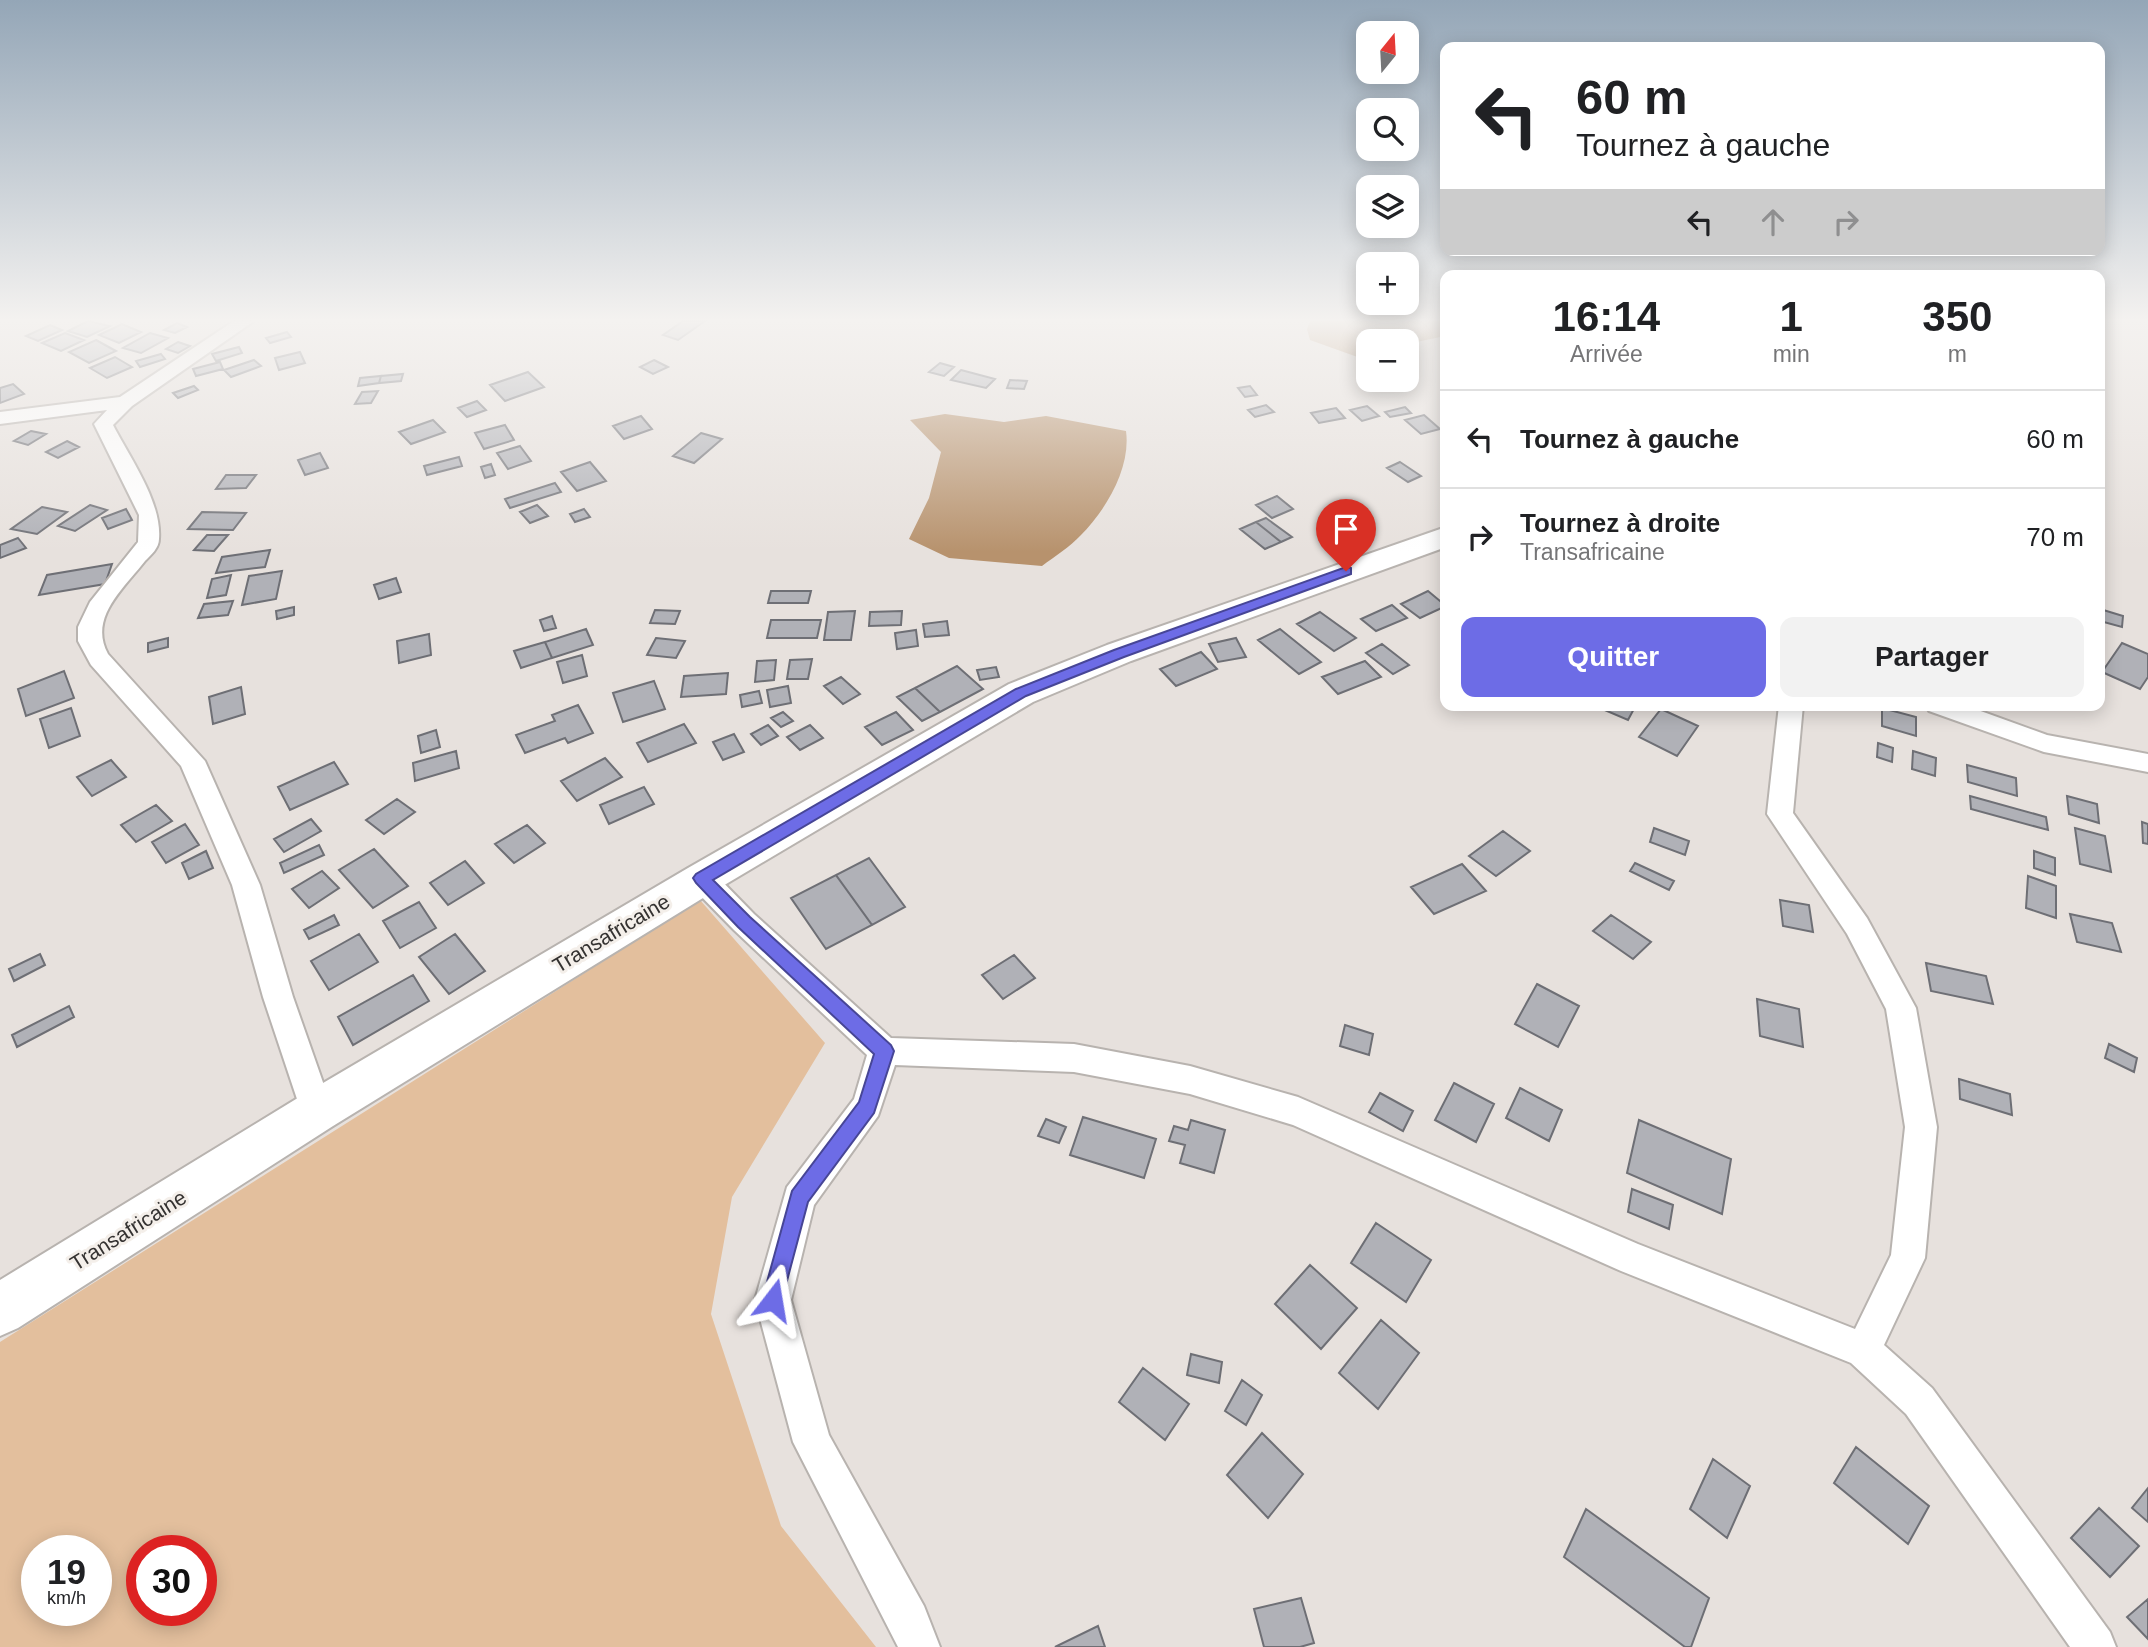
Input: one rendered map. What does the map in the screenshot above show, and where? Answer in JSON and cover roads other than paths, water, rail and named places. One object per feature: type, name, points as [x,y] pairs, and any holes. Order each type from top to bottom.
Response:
[{"type":"highway","name":"Transafricaine","points":[[0,1310],[317,1111],[702,878],[1021,693],[1132,649],[1440,538]]},
{"type":"street","points":[[131,398],[103,424],[149,515],[149,543],[101,601],[89,627],[89,641],[99,659],[192,761],[246,885],[278,997],[317,1111]]},
{"type":"street","points":[[0,418],[125,402]]},
{"type":"street","points":[[1790,711],[1780,814],[1857,926],[1901,1007],[1921,1127],[1908,1258],[1863,1350]]},
{"type":"street","points":[[1955,711],[2043,743],[2148,763]]},
{"type":"street","points":[[702,878],[744,922],[884,1051],[1074,1058],[1190,1080],[1298,1112],[1633,1259],[1863,1350],[1919,1401],[2095,1647]]},
{"type":"street","points":[[884,1051],[867,1106],[799,1198],[773,1300],[812,1442],[909,1621],[919,1647]]}]
